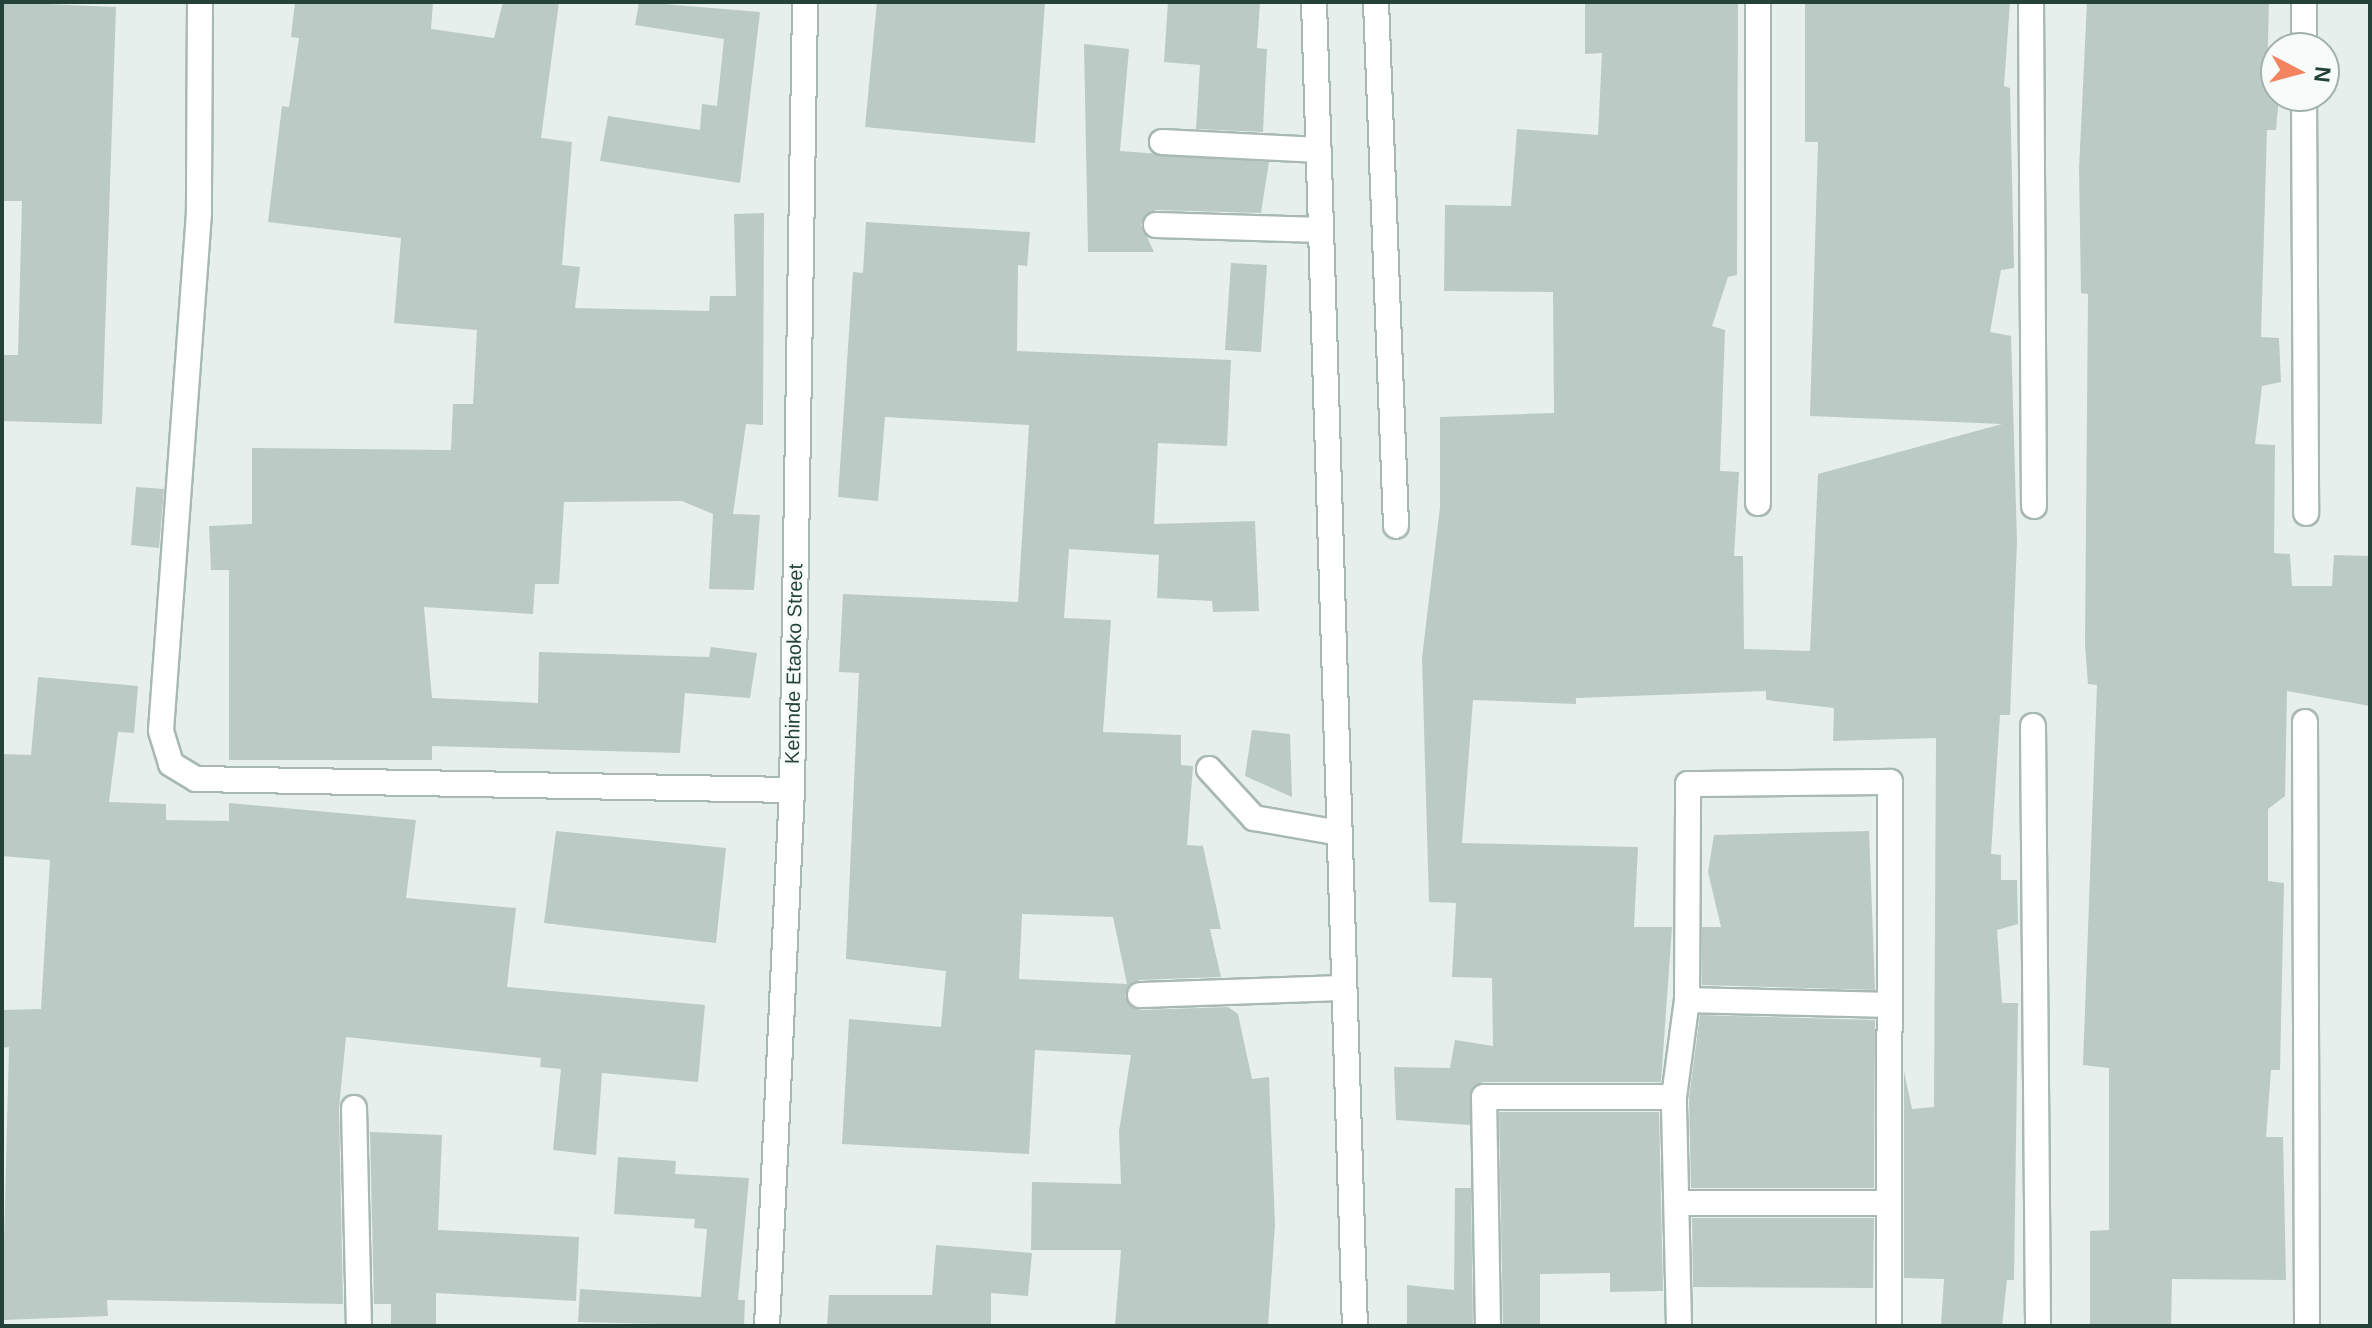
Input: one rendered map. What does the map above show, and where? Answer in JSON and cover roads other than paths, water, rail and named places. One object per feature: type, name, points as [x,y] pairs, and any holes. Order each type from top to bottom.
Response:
[{"type":"street","points":[[200,2],[199,213],[161,731],[171,764],[196,779],[792,790]]},
{"type":"street","name":"Kehinde Etaoko Street","points":[[767,1326],[792,790],[805,2]]},
{"type":"street","points":[[1314,2],[1355,1326]]},
{"type":"street","points":[[1376,2],[1396,526]]},
{"type":"street","points":[[1758,2],[1758,503]]},
{"type":"street","points":[[2031,2],[2034,506]]},
{"type":"street","points":[[2304,2],[2304,32]]},
{"type":"street","points":[[2304,112],[2306,513]]},
{"type":"street","points":[[1162,142],[1319,150]]},
{"type":"street","points":[[1156,225],[1321,230]]},
{"type":"street","points":[[2305,722],[2307,1326]]},
{"type":"street","points":[[2033,726],[2038,1326]]},
{"type":"street","points":[[1209,769],[1254,818],[1340,833]]},
{"type":"street","points":[[1679,1326],[1679,1203],[1674,1097],[1687,1000],[1688,784],[1890,782],[1889,1326]]},
{"type":"street","points":[[1140,995],[1344,988]]},
{"type":"street","points":[[1687,1000],[1890,1005]]},
{"type":"street","points":[[1488,1326],[1484,1097],[1674,1097]]},
{"type":"street","points":[[354,1108],[359,1326]]},
{"type":"street","points":[[1679,1203],[1889,1203]]}]
